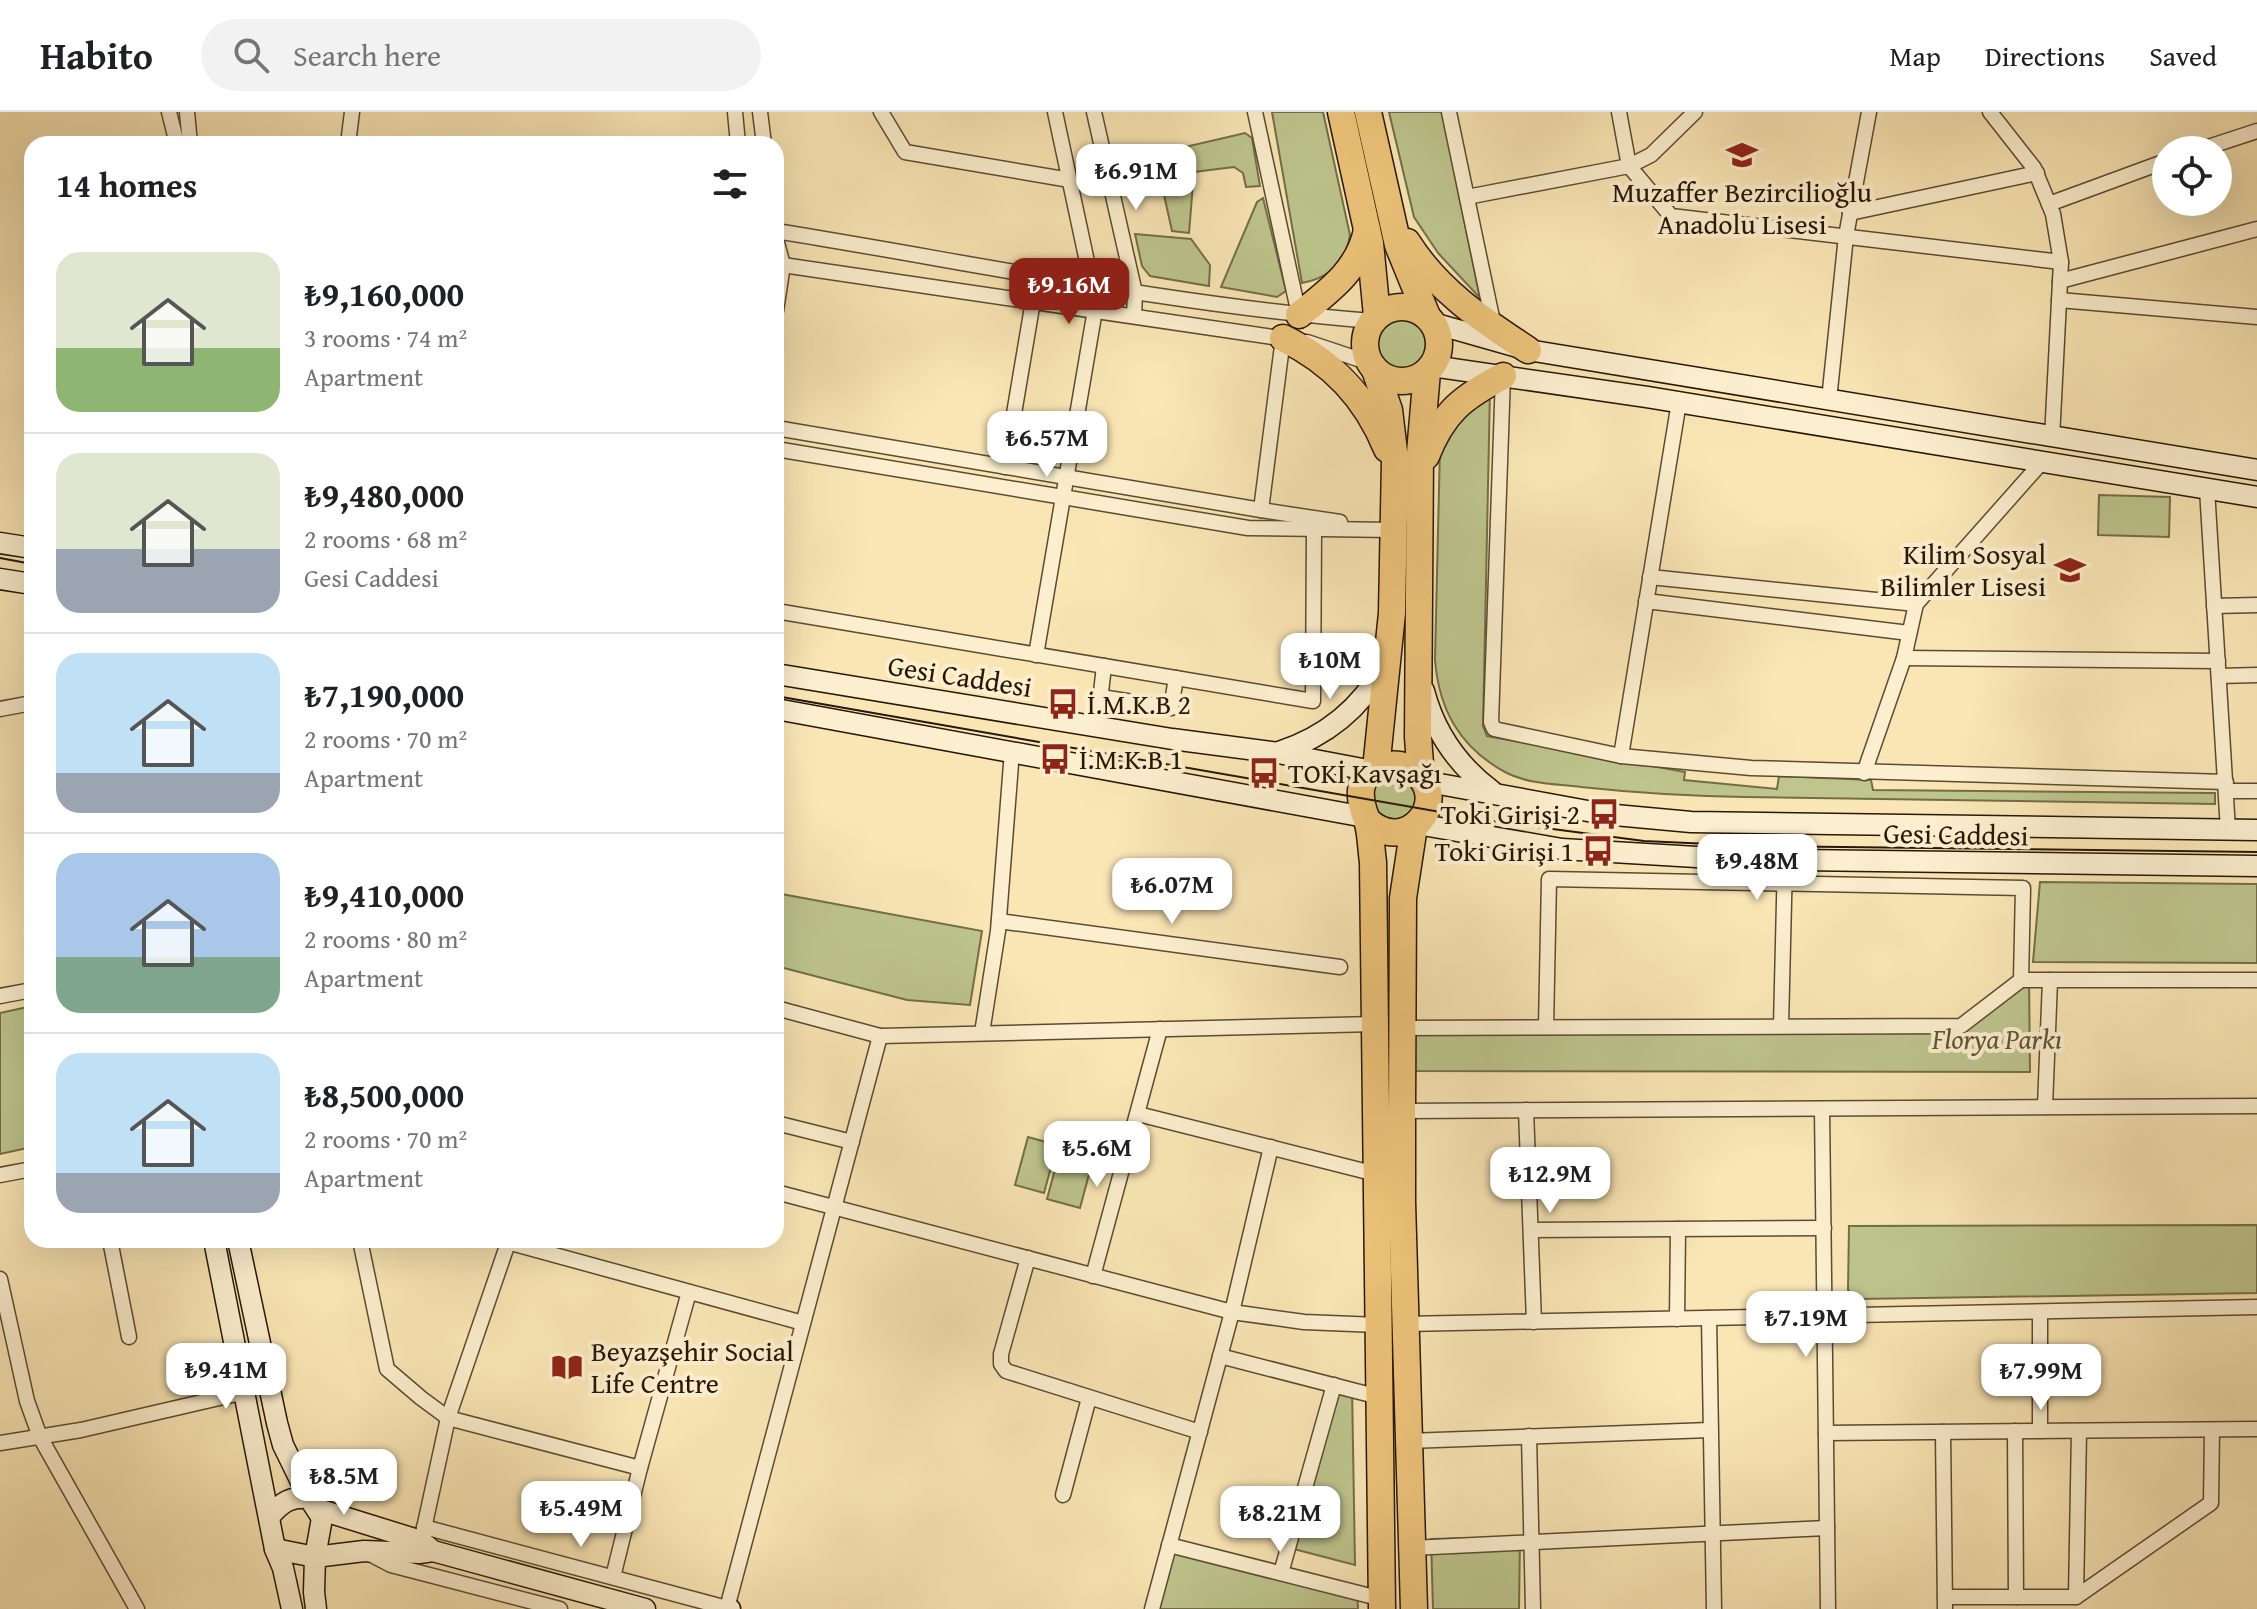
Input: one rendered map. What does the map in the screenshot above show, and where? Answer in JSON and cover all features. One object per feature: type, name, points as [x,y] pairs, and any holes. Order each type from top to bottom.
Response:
[{"type":"highway","points":[[1341,112],[1367,227],[1374,319]]},
{"type":"highway","points":[[1368,112],[1402,255],[1439,340],[1393,530],[1389,655],[1374,770],[1360,790],[1360,806],[1366,819],[1373,862],[1382,1604]]},
{"type":"highway","points":[[1388,205],[1409,246],[1434,279],[1459,303],[1528,350]]},
{"type":"highway","points":[[1299,315],[1352,268],[1362,248],[1367,227]]},
{"type":"highway","points":[[1366,819],[1386,832],[1401,832],[1416,825],[1424,815],[1428,800],[1422,779],[1419,668],[1407,472],[1394,439],[1389,410],[1364,346],[1367,329],[1374,319],[1393,307],[1420,311],[1430,319]]},
{"type":"highway","points":[[1283,338],[1316,356],[1350,386],[1407,472]]},
{"type":"highway","points":[[1372,366],[1391,380],[1401,381],[1419,377],[1430,369]]},
{"type":"highway","points":[[1407,472],[1443,420],[1470,396],[1503,376]]},
{"type":"highway","points":[[1374,770],[1386,765],[1402,765],[1422,779]]},
{"type":"highway","points":[[1414,1609],[1402,1111],[1403,898],[1416,825]]},
{"type":"main road","points":[[1430,319],[1528,350],[2257,470]]},
{"type":"main road","points":[[1430,369],[1503,376],[1679,402],[2257,497]]},
{"type":"main road","points":[[0,543],[24,547]]},
{"type":"main road","points":[[0,579],[24,583]]},
{"type":"main road","points":[[1278,753],[1307,742],[1342,720],[1366,694],[1389,655]]},
{"type":"main road","points":[[1419,668],[1430,712],[1442,738],[1469,772],[1495,793]]},
{"type":"main road","name":"Gesi Caddesi","points":[[784,675],[1374,770]]},
{"type":"main road","points":[[784,710],[1366,819]]},
{"type":"main road","name":"Gesi Caddesi","points":[[1422,779],[1593,812],[1691,822],[2257,830]]},
{"type":"main road","name":"Gesi Caddesi","points":[[1416,825],[1562,849],[1730,859],[2257,866]]},
{"type":"main road","points":[[216,1248],[275,1549],[286,1579],[292,1609]]},
{"type":"main road","points":[[240,1248],[283,1445],[322,1518],[315,1557],[316,1609]]},
{"type":"main road","points":[[270,1516],[288,1500],[298,1497],[645,1609]]},
{"type":"main road","points":[[275,1549],[315,1557],[426,1540]]},
{"type":"street","points":[[169,112],[175,136]]},
{"type":"street","points":[[187,112],[189,136]]},
{"type":"street","points":[[349,136],[352,112]]},
{"type":"street","points":[[735,112],[737,136]]},
{"type":"street","points":[[760,112],[763,136]]},
{"type":"street","points":[[881,112],[905,152],[1070,180]]},
{"type":"street","points":[[1036,655],[1095,310],[1055,112]]},
{"type":"street","points":[[1094,112],[1135,293],[1134,316]]},
{"type":"street","points":[[1255,112],[1299,315]]},
{"type":"street","points":[[1449,112],[1495,329]]},
{"type":"street","points":[[1619,112],[1629,166],[1671,216],[2061,262]]},
{"type":"street","points":[[1467,197],[1629,166],[1651,155],[1695,112]]},
{"type":"street","points":[[1829,400],[1846,236],[1869,112]]},
{"type":"street","points":[[1990,112],[2037,173],[2049,204],[2061,262],[2052,438]]},
{"type":"street","points":[[2232,139],[2257,131]]},
{"type":"street","points":[[2049,204],[2152,166]]},
{"type":"street","points":[[1850,213],[2037,173]]},
{"type":"street","points":[[2060,281],[2257,229]]},
{"type":"street","points":[[784,232],[1135,293],[1299,315],[1374,319]]},
{"type":"street","points":[[784,263],[1283,338],[1322,346],[1372,366]]},
{"type":"street","points":[[2059,300],[2257,317]]},
{"type":"street","points":[[1005,467],[1033,301]]},
{"type":"street","points":[[1261,510],[1283,338]]},
{"type":"street","points":[[1503,376],[1491,722],[1494,729],[1621,756],[1751,768],[2226,787],[2257,791]]},
{"type":"street","points":[[1621,756],[1679,402]]},
{"type":"street","points":[[784,429],[1393,530]]},
{"type":"street","points":[[784,450],[1248,528],[1393,530]]},
{"type":"street","points":[[1864,773],[1904,658],[1916,604],[2042,462]]},
{"type":"street","points":[[2207,489],[2228,830]]},
{"type":"street","points":[[784,612],[1313,701],[1314,529]]},
{"type":"street","points":[[1650,577],[1916,604]]},
{"type":"street","points":[[1646,601],[1909,633]]},
{"type":"street","points":[[2214,606],[2257,605]]},
{"type":"street","points":[[1904,658],[2218,669],[2257,675]]},
{"type":"street","points":[[1097,727],[1104,666]]},
{"type":"street","points":[[1101,697],[1171,708],[1176,678]]},
{"type":"street","points":[[0,709],[24,704]]},
{"type":"street","points":[[982,1033],[999,921],[1012,751]]},
{"type":"street","points":[[1781,1026],[1785,860]]},
{"type":"street","points":[[1546,1027],[1549,879],[2023,888],[2021,980]]},
{"type":"street","points":[[999,921],[1340,967]]},
{"type":"street","points":[[1403,1028],[1961,1026],[2021,980],[2257,980]]},
{"type":"street","points":[[2045,1107],[2050,980]]},
{"type":"street","points":[[0,996],[24,992]]},
{"type":"street","points":[[784,1010],[880,1036],[1375,1024]]},
{"type":"street","points":[[1093,1276],[1160,1029]]},
{"type":"street","points":[[502,1248],[448,1418],[426,1540],[613,1577],[728,1609],[880,1036]]},
{"type":"street","points":[[1402,1111],[2257,1106]]},
{"type":"street","points":[[1822,1109],[1828,1609]]},
{"type":"street","points":[[1526,1110],[1534,1322]]},
{"type":"street","points":[[1138,1114],[1376,1174]]},
{"type":"street","points":[[784,1125],[852,1142]]},
{"type":"street","points":[[1152,1609],[1232,1312],[1271,1147]]},
{"type":"street","points":[[0,1175],[24,1170]]},
{"type":"street","points":[[784,1194],[1232,1312],[1304,1322],[1378,1325]]},
{"type":"street","points":[[1532,1230],[1824,1228]]},
{"type":"street","points":[[1677,1319],[1678,1229]]},
{"type":"street","points":[[112,1248],[129,1337]]},
{"type":"street","points":[[362,1248],[387,1369],[448,1418],[640,1468]]},
{"type":"street","points":[[529,1248],[803,1323]]},
{"type":"street","points":[[1028,1258],[1001,1354],[1001,1364],[1010,1373],[1200,1432]]},
{"type":"street","points":[[0,1279],[27,1401],[40,1437],[137,1609]]},
{"type":"street","points":[[613,1577],[689,1292]]},
{"type":"street","points":[[1405,1324],[2257,1307]]},
{"type":"street","points":[[2040,1312],[2040,1431]]},
{"type":"street","points":[[1709,1318],[1714,1609]]},
{"type":"street","points":[[1220,1356],[1379,1397]]},
{"type":"street","points":[[1281,1573],[1334,1385]]},
{"type":"street","points":[[0,1443],[81,1430],[245,1392]]},
{"type":"street","points":[[1063,1495],[1089,1398]]},
{"type":"street","points":[[1826,1433],[2257,1429]]},
{"type":"street","points":[[1408,1441],[1710,1430]]},
{"type":"street","points":[[1943,1432],[1945,1603],[2016,1597],[2051,1603],[2076,1597],[2211,1503],[2212,1430]]},
{"type":"street","points":[[2015,1431],[2016,1597]]},
{"type":"street","points":[[2076,1597],[2079,1431]]},
{"type":"street","points":[[1529,1436],[1533,1609]]},
{"type":"street","points":[[1411,1548],[1827,1528]]},
{"type":"street","points":[[1169,1545],[1281,1573],[1382,1604]]},
{"type":"street","points":[[364,1551],[391,1565],[560,1609]]},
{"type":"green space","points":[[1272,112],[1323,112],[1350,235],[1340,261],[1328,273],[1312,281],[1302,283]]},
{"type":"green space","points":[[1389,112],[1442,112],[1480,298],[1438,253],[1414,217]]},
{"type":"green space","points":[[1245,133],[1252,138],[1260,186],[1246,187],[1243,173],[1234,167],[1194,172],[1189,233],[1172,231],[1155,154]]},
{"type":"green space","points":[[1263,198],[1286,291],[1277,297],[1221,287],[1257,202]]},
{"type":"green space","points":[[1135,234],[1191,239],[1210,265],[1209,286],[1150,276],[1142,266]]},
{"type":"green space","points":[[1402,316],[1422,324],[1430,344],[1422,364],[1402,372],[1382,364],[1374,344],[1382,324]]},
{"type":"green space","points":[[1490,390],[1483,726],[1487,736],[1685,772],[1684,780],[1777,789],[1779,776],[1871,780],[1873,790],[2215,793],[2215,804],[1683,795],[1542,783],[1505,772],[1475,751],[1454,725],[1441,695],[1435,660],[1440,447],[1444,435]]},
{"type":"green space","points":[[2099,495],[2170,497],[2169,537],[2098,535]]},
{"type":"green space","points":[[1383,776],[1409,779],[1419,800],[1404,822],[1378,819],[1369,792]]},
{"type":"green space","points":[[2040,882],[2257,884],[2257,963],[2033,962]]},
{"type":"green space","points":[[784,894],[982,931],[970,1005],[907,1000],[784,968]]},
{"type":"green space","name":"Florya Parkı","points":[[2029,975],[2030,1072],[1412,1071],[1411,1023],[1962,1023]]},
{"type":"green space","points":[[24,1008],[24,1149],[0,1154],[0,1013]]},
{"type":"green space","points":[[1028,1137],[1057,1145],[1044,1193],[1015,1185]]},
{"type":"green space","points":[[1062,1143],[1095,1152],[1080,1208],[1047,1199]]},
{"type":"green space","points":[[2257,1225],[2257,1293],[1858,1299],[1848,1290],[1849,1226]]},
{"type":"green space","points":[[1332,1380],[1352,1386],[1355,1565],[1286,1547]]},
{"type":"green space","points":[[1520,1537],[1519,1609],[1433,1609],[1431,1539]]},
{"type":"green space","points":[[1176,1540],[1357,1586],[1358,1609],[1157,1609]]},
{"type":"tram line","points":[[0,558],[24,562]]},
{"type":"tram line","points":[[784,697],[1492,821],[1644,841],[1754,846],[2257,852]]},
{"type":"place","name":"Muzaffer Bezircilioğlu Anadolu Lisesi","points":[[1742,155]]},
{"type":"place","name":"Kilim Sosyal Bilimler Lisesi","points":[[2070,570]]},
{"type":"place","name":"İ.M.K.B 2","points":[[1063,704]]},
{"type":"place","name":"İ.M.K.B 1","points":[[1055,759]]},
{"type":"place","name":"TOKİ Kavşağı","points":[[1264,773]]},
{"type":"place","name":"Toki Girişi 2","points":[[1604,814]]},
{"type":"place","name":"Toki Girişi 1","points":[[1598,851]]},
{"type":"place","name":"Beyazşehir Social Life Centre","points":[[567,1367]]}]
